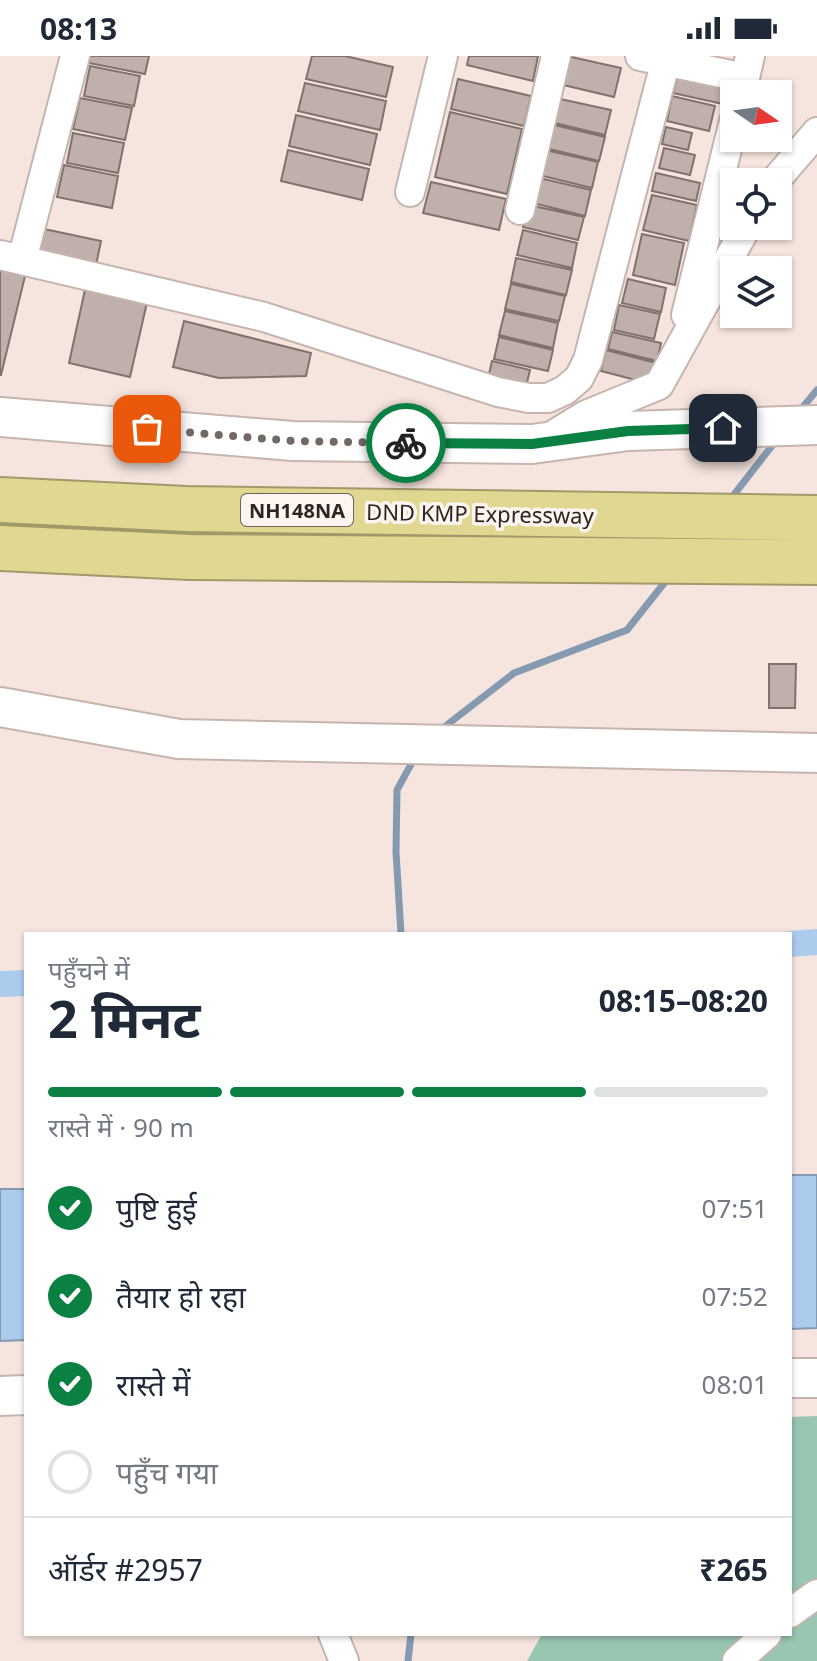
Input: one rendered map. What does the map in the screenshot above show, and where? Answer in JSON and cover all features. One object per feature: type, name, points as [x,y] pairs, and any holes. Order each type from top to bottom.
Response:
[{"type":"highway","name":"DND KMP Expressway","points":[[0,500],[186,509],[814,518]]},
{"type":"highway","name":"DND KMP Expressway","points":[[0,548],[190,557],[810,562]]},
{"type":"street","points":[[75,56],[11,257],[264,317],[498,392],[548,398],[579,378],[588,360],[657,58],[745,76]]},
{"type":"street","points":[[410,192],[443,56]]},
{"type":"street","points":[[520,210],[556,56]]},
{"type":"street","points":[[786,168],[817,132]]},
{"type":"street","points":[[675,361],[726,152]]},
{"type":"street","points":[[532,444],[556,436],[586,415],[651,390],[675,361],[740,240]]},
{"type":"street","points":[[0,417],[293,441],[532,444],[628,431],[817,425]]},
{"type":"street","points":[[0,707],[179,739],[817,753]]},
{"type":"street","points":[[792,1378],[817,1378]]},
{"type":"street","points":[[0,1396],[24,1395]]},
{"type":"street","points":[[792,1612],[817,1594]]},
{"type":"street","points":[[334,1636],[344,1661]]},
{"type":"street","points":[[737,1661],[765,1636]]},
{"type":"green space","points":[[817,1416],[817,1661],[527,1661],[541,1636],[792,1636],[792,1417]]},
{"type":"water","points":[[792,1175],[817,1175],[817,1328],[792,1329]]},
{"type":"water","points":[[0,1189],[24,1189],[24,1340],[0,1341]]},
{"type":"building","points":[[90,56],[149,56],[145,74],[89,63]]},
{"type":"building","points":[[312,56],[345,56],[393,67],[386,97],[306,79]]},
{"type":"building","points":[[469,56],[538,56],[533,81],[467,65]]},
{"type":"building","points":[[567,56],[621,68],[614,97],[555,83]]},
{"type":"building","points":[[90,66],[140,76],[134,106],[84,96]]},
{"type":"building","points":[[678,74],[720,84],[720,103],[673,93]]},
{"type":"building","points":[[458,79],[531,96],[524,126],[451,109]]},
{"type":"building","points":[[305,83],[386,101],[380,130],[298,111]]},
{"type":"building","points":[[672,96],[715,106],[709,131],[667,121]]},
{"type":"building","points":[[551,97],[611,110],[605,135],[546,121]]},
{"type":"building","points":[[80,98],[132,108],[125,140],[73,129]]},
{"type":"building","points":[[450,112],[522,129],[507,194],[435,177]]},
{"type":"building","points":[[296,115],[377,134],[370,165],[289,146]]},
{"type":"building","points":[[546,123],[605,137],[599,161],[541,147]]},
{"type":"building","points":[[666,127],[692,133],[688,150],[662,144]]},
{"type":"building","points":[[73,133],[124,143],[118,173],[67,163]]},
{"type":"building","points":[[664,148],[695,155],[690,175],[659,168]]},
{"type":"building","points":[[541,149],[598,162],[592,188],[535,174]]},
{"type":"building","points":[[288,150],[369,169],[362,200],[281,181]]},
{"type":"building","points":[[64,165],[118,176],[112,208],[57,197]]},
{"type":"building","points":[[656,173],[700,183],[696,201],[652,191]]},
{"type":"building","points":[[535,177],[591,190],[585,216],[529,202]]},
{"type":"building","points":[[431,182],[506,199],[499,230],[423,213]]},
{"type":"building","points":[[652,195],[697,205],[689,241],[643,230]]},
{"type":"building","points":[[529,205],[584,217],[578,240],[523,227]]},
{"type":"building","points":[[44,229],[101,241],[95,270],[38,258]]},
{"type":"building","points":[[523,230],[577,243],[572,268],[517,255]]},
{"type":"building","points":[[642,234],[684,243],[675,285],[633,275]]},
{"type":"building","points":[[516,258],[572,270],[566,295],[511,282]]},
{"type":"building","points":[[0,266],[26,272],[1,375],[0,375]]},
{"type":"building","points":[[628,279],[666,288],[661,312],[622,303]]},
{"type":"building","points":[[511,284],[565,296],[559,321],[505,309]]},
{"type":"building","points":[[86,285],[148,298],[130,377],[69,363]]},
{"type":"building","points":[[619,305],[660,314],[654,339],[614,330]]},
{"type":"building","points":[[505,311],[558,323],[553,348],[499,335]]},
{"type":"building","points":[[184,321],[311,353],[306,376],[219,378],[173,367]]},
{"type":"building","points":[[612,332],[661,343],[657,361],[608,349]]},
{"type":"building","points":[[499,337],[553,350],[548,371],[494,359]]},
{"type":"building","points":[[606,350],[656,363],[651,384],[601,371]]},
{"type":"building","points":[[492,361],[530,370],[525,391],[487,383]]},
{"type":"building","points":[[769,664],[796,664],[795,708],[769,708]]},
{"type":"waterway","points":[[798,413],[817,390]]},
{"type":"waterway","points":[[729,501],[778,438]]},
{"type":"waterway","points":[[439,731],[514,673],[627,630],[669,577]]},
{"type":"waterway","points":[[401,932],[396,852],[397,790],[415,757]]},
{"type":"waterway","points":[[792,944],[817,942]]},
{"type":"waterway","points":[[0,984],[24,983]]},
{"type":"waterway","points":[[408,1661],[411,1636]]},
{"type":"way so far","points":[[147,429],[293,441],[406,443]]},
{"type":"route","points":[[406,443],[532,444],[628,431],[723,428]]}]
